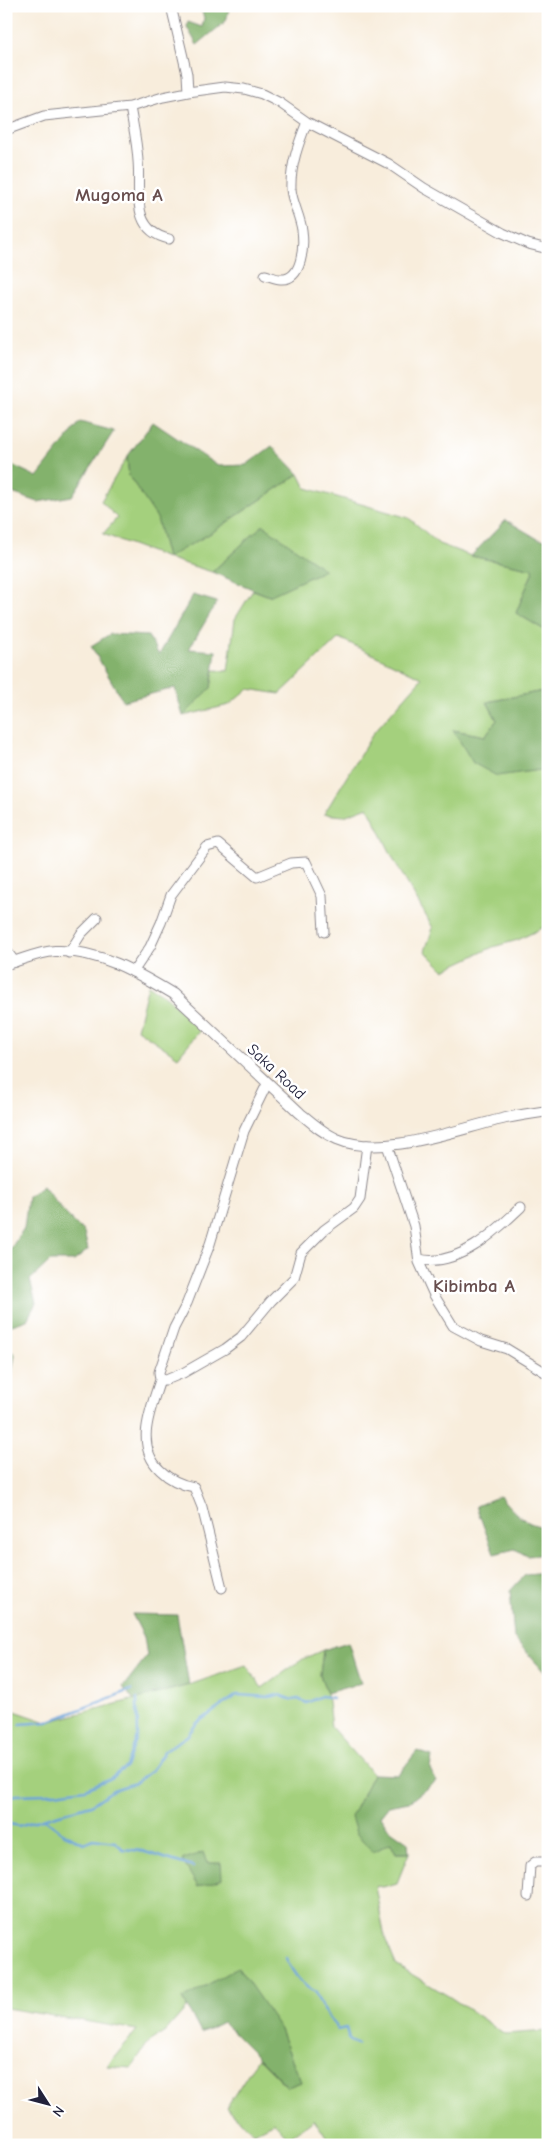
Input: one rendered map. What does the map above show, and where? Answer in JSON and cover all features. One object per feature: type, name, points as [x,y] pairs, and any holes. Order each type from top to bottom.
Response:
[{"type":"main road","name":"Saka Road","points":[[11,963],[44,953],[69,952],[105,959],[133,972],[173,994],[267,1084],[321,1130],[338,1140],[367,1145],[412,1142],[507,1118],[548,1111]]},
{"type":"street","points":[[171,6],[186,66],[188,92]]},
{"type":"street","points":[[6,130],[44,116],[130,107],[188,92],[225,88],[262,94],[307,122],[389,164],[424,188],[502,233],[528,244],[548,249]]},
{"type":"street","points":[[130,107],[137,148],[139,170],[138,201],[141,214],[150,231],[161,238],[169,240]]},
{"type":"street","points":[[265,275],[280,279],[287,278],[296,272],[300,261],[302,230],[291,189],[297,146],[307,122]]},
{"type":"street","points":[[133,972],[150,946],[171,895],[207,847],[218,844],[257,877],[291,863],[306,862],[322,896],[324,932]]},
{"type":"street","points":[[69,952],[81,934],[97,918]]},
{"type":"street","points":[[6,950],[11,963]]},
{"type":"street","points":[[222,1588],[202,1507],[194,1487],[179,1483],[166,1476],[150,1461],[146,1430],[160,1380],[159,1372],[174,1328],[187,1303],[210,1244],[244,1131],[267,1084]]},
{"type":"street","points":[[160,1380],[166,1380],[183,1373],[225,1349],[241,1337],[260,1313],[294,1278],[301,1253],[324,1230],[354,1208],[360,1199],[367,1145]]},
{"type":"street","points":[[387,1145],[414,1226],[419,1259],[434,1295],[453,1326],[481,1341],[507,1349],[548,1374]]},
{"type":"street","points":[[419,1259],[433,1263],[446,1260],[462,1252],[485,1238],[521,1207]]},
{"type":"street","points":[[528,1896],[530,1866],[535,1862],[548,1862]]},
{"type":"green space","points":[[206,6],[230,6],[226,21],[197,45],[187,27],[188,22],[202,27],[204,18],[202,12]]},
{"type":"green space","points":[[80,422],[114,431],[72,496],[38,502],[6,491],[6,462],[37,477]]},
{"type":"green space","points":[[153,422],[218,466],[246,465],[272,446],[299,474],[211,533],[167,558],[157,518],[129,476],[127,457]]},
{"type":"green space","points":[[127,457],[129,476],[157,517],[167,557],[211,533],[299,474],[306,488],[409,518],[439,544],[471,556],[534,569],[516,613],[548,632],[548,690],[487,702],[497,720],[485,736],[453,730],[497,775],[548,769],[548,925],[518,940],[493,947],[444,970],[425,951],[433,928],[395,862],[368,807],[344,816],[324,814],[374,732],[422,678],[339,638],[280,694],[248,689],[229,705],[183,716],[211,688],[214,670],[228,671],[235,619],[253,590],[270,596],[263,525],[212,572],[167,558],[103,534],[117,518],[101,501]]},
{"type":"green space","points":[[506,520],[538,539],[548,540],[548,632],[516,613],[534,569],[471,556]]},
{"type":"green space","points":[[263,525],[325,570],[269,596],[212,572]]},
{"type":"green space","points":[[193,595],[217,602],[189,649],[216,651],[211,688],[183,716],[175,688],[123,701],[91,646],[110,634],[148,636],[159,655]]},
{"type":"green space","points":[[548,690],[548,769],[497,776],[473,763],[453,730],[485,736],[497,720],[487,702]]},
{"type":"green space","points":[[148,985],[167,997],[201,1029],[178,1057],[137,1029]]},
{"type":"green space","points":[[43,1186],[61,1209],[84,1232],[88,1250],[74,1261],[50,1261],[30,1280],[36,1303],[27,1320],[9,1326],[6,1334],[6,1256],[24,1228],[28,1197]]},
{"type":"green space","points":[[6,1348],[15,1354],[6,1411]]},
{"type":"green space","points":[[500,1496],[521,1518],[533,1524],[548,1527],[548,1554],[527,1556],[515,1549],[494,1554],[476,1506]]},
{"type":"green space","points":[[548,1573],[548,1674],[546,1674],[514,1638],[510,1591],[525,1575]]},
{"type":"green space","points":[[132,1614],[177,1615],[189,1685],[134,1700],[123,1687],[147,1656],[144,1637]]},
{"type":"green space","points":[[348,1642],[361,1683],[327,1693],[320,1675],[323,1650]]},
{"type":"green space","points":[[323,1650],[320,1675],[327,1693],[331,1727],[373,1774],[363,1796],[384,1845],[391,1843],[396,1853],[409,1853],[397,1883],[383,1887],[375,1886],[385,1938],[396,1965],[450,1997],[505,2034],[548,2031],[548,2145],[331,2145],[314,2119],[288,2138],[274,2122],[254,2132],[226,2108],[258,2058],[287,2087],[301,2082],[278,2025],[183,1999],[187,2007],[165,2032],[148,2043],[131,2068],[107,2066],[137,2030],[6,2008],[6,1708],[47,1722],[189,1685],[246,1665],[262,1688],[303,1659]]},
{"type":"green space","points":[[417,1751],[432,1756],[430,1769],[436,1781],[409,1802],[388,1806],[380,1816],[388,1828],[408,1842],[409,1853],[396,1853],[391,1843],[373,1852],[356,1833],[351,1817],[373,1774],[398,1775]]},
{"type":"green space","points":[[203,1852],[207,1863],[221,1863],[222,1879],[198,1887],[182,1860]]},
{"type":"green space","points":[[238,1967],[278,2025],[301,2082],[288,2087],[223,2022],[201,2033],[183,1999]]},
{"type":"waterway","points":[[20,1724],[47,1722],[131,1690]]},
{"type":"waterway","points":[[6,1823],[18,1826],[91,1805],[113,1790],[135,1783],[151,1771],[165,1750],[187,1736],[197,1723],[237,1695],[268,1697],[279,1695],[307,1703],[321,1696],[333,1698]]},
{"type":"waterway","points":[[6,1799],[16,1795],[47,1794],[85,1789],[109,1779],[126,1767],[138,1734],[137,1699]]},
{"type":"waterway","points":[[44,1819],[64,1834],[84,1843],[93,1839],[115,1842],[123,1849],[142,1851],[193,1867]]},
{"type":"waterway","points":[[286,1958],[294,1973],[306,1986],[316,1992],[320,2004],[337,2030],[346,2028],[349,2039],[358,2044]]},
{"type":"district","name":"Mugoma A","points":[[119,194]]},
{"type":"district","name":"Kibimba A","points":[[474,1285]]}]
